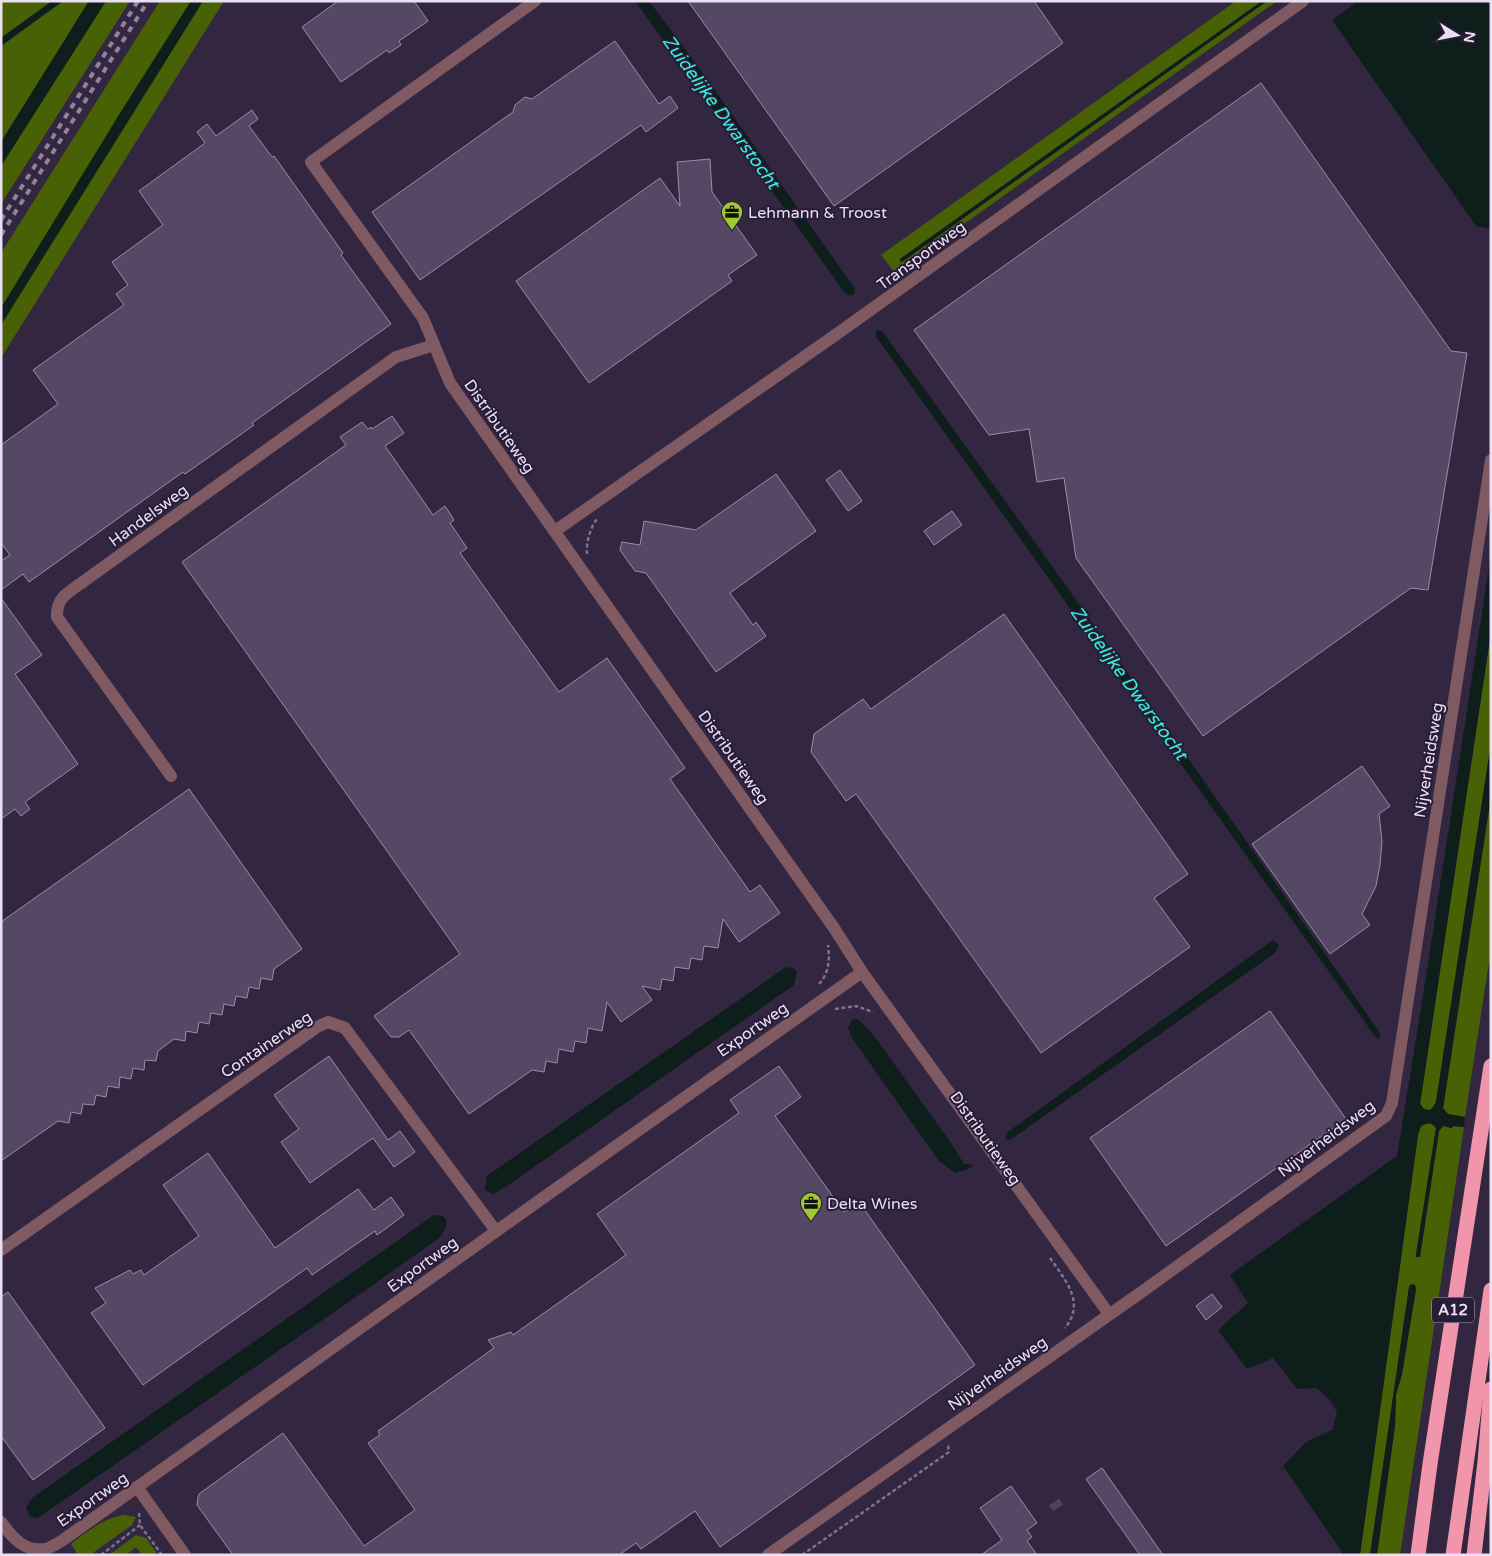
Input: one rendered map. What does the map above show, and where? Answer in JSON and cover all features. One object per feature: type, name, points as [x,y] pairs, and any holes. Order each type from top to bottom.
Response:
[{"type":"highway","name":"A12","points":[[1418,1555],[1491,1066]]},
{"type":"highway","name":"A12","points":[[1453,1555],[1491,1290]]},
{"type":"highway","points":[[1474,1555],[1491,1389]]},
{"type":"street","name":"Distributieweg","points":[[535,1],[311,162],[423,318],[450,383],[834,928],[862,972],[1109,1314]]},
{"type":"street","name":"Transportweg","points":[[555,531],[850,325],[1303,1]]},
{"type":"street","name":"Handelsweg","points":[[171,776],[57,617],[56,608],[61,600],[74,588],[396,357],[434,345]]},
{"type":"street","name":"Nijverheidsweg","points":[[768,1555],[1143,1291],[1386,1116],[1392,1102],[1491,460]]},
{"type":"street","name":"Exportweg","points":[[1,1522],[12,1538],[28,1548],[45,1549],[63,1540],[862,972]]},
{"type":"street","name":"Containerweg","points":[[1,1250],[317,1027],[328,1022],[345,1028],[496,1231]]},
{"type":"street","points":[[137,1487],[185,1555]]},
{"type":"path","points":[[588,557],[586,550],[589,535],[595,522],[602,515]]},
{"type":"path","points":[[824,998],[832,1009],[856,1006],[873,1012],[878,1017]]},
{"type":"path","points":[[1049,1256],[1070,1287],[1074,1298],[1074,1310],[1070,1322],[1061,1332]]},
{"type":"path","points":[[101,1555],[140,1525],[162,1555]]},
{"type":"green space","points":[[1,1],[52,1],[1,38]]},
{"type":"green space","points":[[63,1],[89,1],[1,142],[1,46]]},
{"type":"green space","points":[[106,1],[130,1],[1,204],[1,166]]},
{"type":"green space","points":[[160,1],[191,1],[1,308],[1,253]]},
{"type":"green space","points":[[203,1],[224,1],[1,358],[1,325]]},
{"type":"green space","points":[[1236,1],[1262,1],[900,259],[900,261],[902,262],[1267,1],[1277,1],[895,273],[881,255]]},
{"type":"green space","points":[[1491,632],[1491,743],[1436,1102],[1430,1110],[1424,1109],[1420,1104]]},
{"type":"green space","points":[[1491,796],[1491,950],[1465,1117],[1448,1114],[1443,1109]]},
{"type":"green space","points":[[1429,1123],[1433,1124],[1436,1128],[1416,1256],[1420,1256],[1439,1131],[1443,1126],[1452,1128],[1453,1126],[1464,1127],[1400,1555],[1377,1555],[1395,1426],[1396,1395],[1402,1374],[1416,1289],[1415,1285],[1409,1287],[1370,1555],[1360,1555],[1418,1135],[1421,1126]]},
{"type":"green space","points":[[124,1515],[136,1517],[132,1525],[90,1555],[78,1555],[71,1544],[102,1522]]},
{"type":"green space","points":[[136,1535],[146,1538],[156,1552],[153,1555],[142,1555],[136,1547],[126,1555],[109,1555]]},
{"type":"water","points":[[52,1],[63,1],[1,46],[1,38]]},
{"type":"water","points":[[89,1],[106,1],[1,166],[1,142]]},
{"type":"water","points":[[191,1],[203,1],[1,325],[1,308]]},
{"type":"water","name":"Zuidelijke Dwarstocht","points":[[635,1],[649,1],[700,69],[855,289],[854,294],[849,295],[845,293]]},
{"type":"water","points":[[1262,1],[1267,1],[902,262],[900,261],[900,259]]},
{"type":"water","points":[[1358,1],[1491,1],[1491,229],[1476,226],[1332,20]]},
{"type":"water","name":"Zuidelijke Dwarstocht","points":[[877,330],[882,331],[1194,767],[1378,1030],[1381,1036],[1377,1039],[875,335]]},
{"type":"water","points":[[1491,554],[1491,632],[1420,1104],[1424,1109],[1430,1110],[1436,1102],[1491,743],[1491,796],[1443,1108],[1448,1114],[1465,1117],[1464,1127],[1453,1126],[1452,1128],[1443,1126],[1439,1131],[1420,1257],[1416,1257],[1436,1128],[1431,1124],[1423,1125],[1418,1135],[1360,1555],[1342,1555],[1342,1552],[1283,1466],[1306,1442],[1332,1430],[1337,1412],[1330,1400],[1317,1388],[1297,1389],[1273,1358],[1247,1369],[1218,1330],[1248,1303],[1230,1275],[1397,1156]]},
{"type":"water","points":[[1273,940],[1279,945],[1275,953],[1010,1140],[1005,1139],[1008,1132]]},
{"type":"water","points":[[786,967],[797,971],[794,985],[504,1188],[493,1194],[485,1190],[487,1176]]},
{"type":"water","points":[[852,1019],[859,1020],[875,1037],[964,1164],[973,1165],[968,1169],[955,1173],[939,1161],[852,1038],[848,1028]]},
{"type":"water","points":[[434,1215],[444,1217],[447,1223],[439,1238],[45,1513],[37,1518],[31,1517],[26,1508],[32,1498]]},
{"type":"water","points":[[1411,1284],[1415,1285],[1416,1289],[1402,1374],[1396,1395],[1395,1426],[1377,1555],[1370,1555],[1409,1287]]},
{"type":"building","points":[[338,1],[414,1],[428,21],[399,41],[401,45],[389,53],[387,50],[341,82],[302,27]]},
{"type":"building","points":[[688,1],[1034,1],[1063,43],[834,206]]},
{"type":"building","points":[[615,41],[659,104],[670,96],[678,108],[646,132],[641,125],[420,280],[372,212],[513,112],[515,105],[525,97],[532,99]]},
{"type":"building","points":[[1261,83],[1451,351],[1467,353],[1428,590],[1411,588],[1203,736],[1076,558],[1064,478],[1037,482],[1029,429],[989,435],[914,330]]},
{"type":"building","points":[[252,110],[258,119],[249,126],[272,157],[274,156],[343,253],[341,255],[391,324],[252,423],[254,425],[185,474],[183,472],[29,582],[23,574],[1,590],[1,561],[10,555],[1,543],[1,445],[58,404],[33,370],[124,305],[116,294],[128,285],[112,262],[163,225],[139,191],[205,143],[197,132],[207,124],[216,136]]},
{"type":"building","points":[[710,159],[712,192],[757,255],[728,275],[732,281],[589,383],[516,281],[660,178],[680,206],[677,162]]},
{"type":"building","points":[[392,416],[404,433],[385,446],[433,515],[445,506],[454,520],[450,523],[467,548],[460,553],[559,692],[607,658],[685,768],[670,779],[750,892],[760,885],[780,913],[739,942],[723,919],[718,948],[704,946],[702,960],[691,958],[689,969],[675,967],[673,981],[662,979],[660,990],[642,986],[652,1000],[621,1022],[607,1002],[602,1031],[588,1028],[586,1043],[575,1041],[573,1052],[559,1049],[557,1063],[546,1061],[544,1072],[532,1070],[469,1114],[409,1030],[399,1037],[391,1037],[374,1016],[460,954],[182,562],[346,445],[340,437],[362,422],[368,429],[371,427],[372,429]]},
{"type":"building","points":[[840,470],[862,501],[848,511],[826,480]]},
{"type":"building","points":[[776,474],[816,531],[730,593],[753,625],[756,622],[766,636],[716,672],[646,573],[635,571],[620,550],[622,542],[640,545],[644,521],[696,530]]},
{"type":"building","points":[[952,511],[962,525],[934,545],[924,531]]},
{"type":"building","points":[[1,598],[42,655],[15,674],[78,764],[25,802],[30,809],[21,816],[15,809],[1,819]]},
{"type":"building","points":[[1004,614],[1188,874],[1154,898],[1190,947],[1041,1053],[856,794],[846,801],[811,752],[814,734],[863,699],[871,709]]},
{"type":"building","points":[[1362,766],[1390,806],[1379,814],[1382,841],[1380,865],[1376,886],[1362,914],[1370,925],[1330,954],[1252,844]]},
{"type":"building","points":[[189,789],[302,949],[274,969],[272,980],[261,978],[259,989],[249,987],[247,998],[236,996],[234,1006],[224,1004],[222,1015],[211,1013],[209,1024],[199,1022],[197,1033],[186,1031],[185,1041],[174,1039],[158,1051],[156,1061],[145,1060],[144,1070],[133,1068],[131,1079],[120,1077],[119,1088],[108,1086],[106,1097],[96,1095],[94,1105],[83,1104],[81,1114],[71,1112],[69,1123],[58,1121],[1,1161],[1,922]]},
{"type":"building","points":[[1270,1011],[1346,1119],[1166,1246],[1090,1138]]},
{"type":"building","points":[[329,1056],[388,1140],[400,1131],[415,1152],[394,1167],[373,1138],[310,1183],[281,1142],[299,1129],[274,1095]]},
{"type":"building","points":[[779,1066],[801,1097],[775,1116],[844,1212],[859,1202],[975,1365],[720,1547],[695,1511],[641,1549],[636,1543],[619,1555],[233,1555],[197,1505],[199,1494],[283,1433],[364,1546],[415,1510],[368,1443],[380,1435],[378,1431],[494,1348],[488,1340],[511,1332],[513,1335],[626,1255],[597,1214],[739,1113],[730,1100]]},
{"type":"building","points":[[208,1153],[275,1248],[358,1189],[374,1210],[391,1197],[404,1215],[377,1235],[375,1231],[312,1275],[307,1268],[143,1385],[91,1313],[106,1303],[95,1288],[130,1270],[133,1274],[141,1270],[144,1275],[199,1236],[163,1185]]},
{"type":"building","points":[[8,1292],[105,1428],[33,1480],[1,1436],[1,1297]]},
{"type":"building","points":[[1212,1294],[1222,1307],[1206,1320],[1196,1306]]},
{"type":"building","points":[[1102,1468],[1163,1555],[1140,1555],[1086,1479]]},
{"type":"building","points":[[1011,1486],[1037,1523],[1027,1530],[1032,1537],[1027,1541],[1037,1555],[981,1555],[1002,1540],[980,1508]]},
{"type":"tunnel","points":[[1054,1502],[1058,1508]]},
{"type":"railway","points":[[1,220],[138,1]]},
{"type":"railway","points":[[1,235],[148,1]]},
{"type":"place","name":"Lehmann & Troost","points":[[732,231]]},
{"type":"place","name":"Delta Wines","points":[[811,1222]]}]
